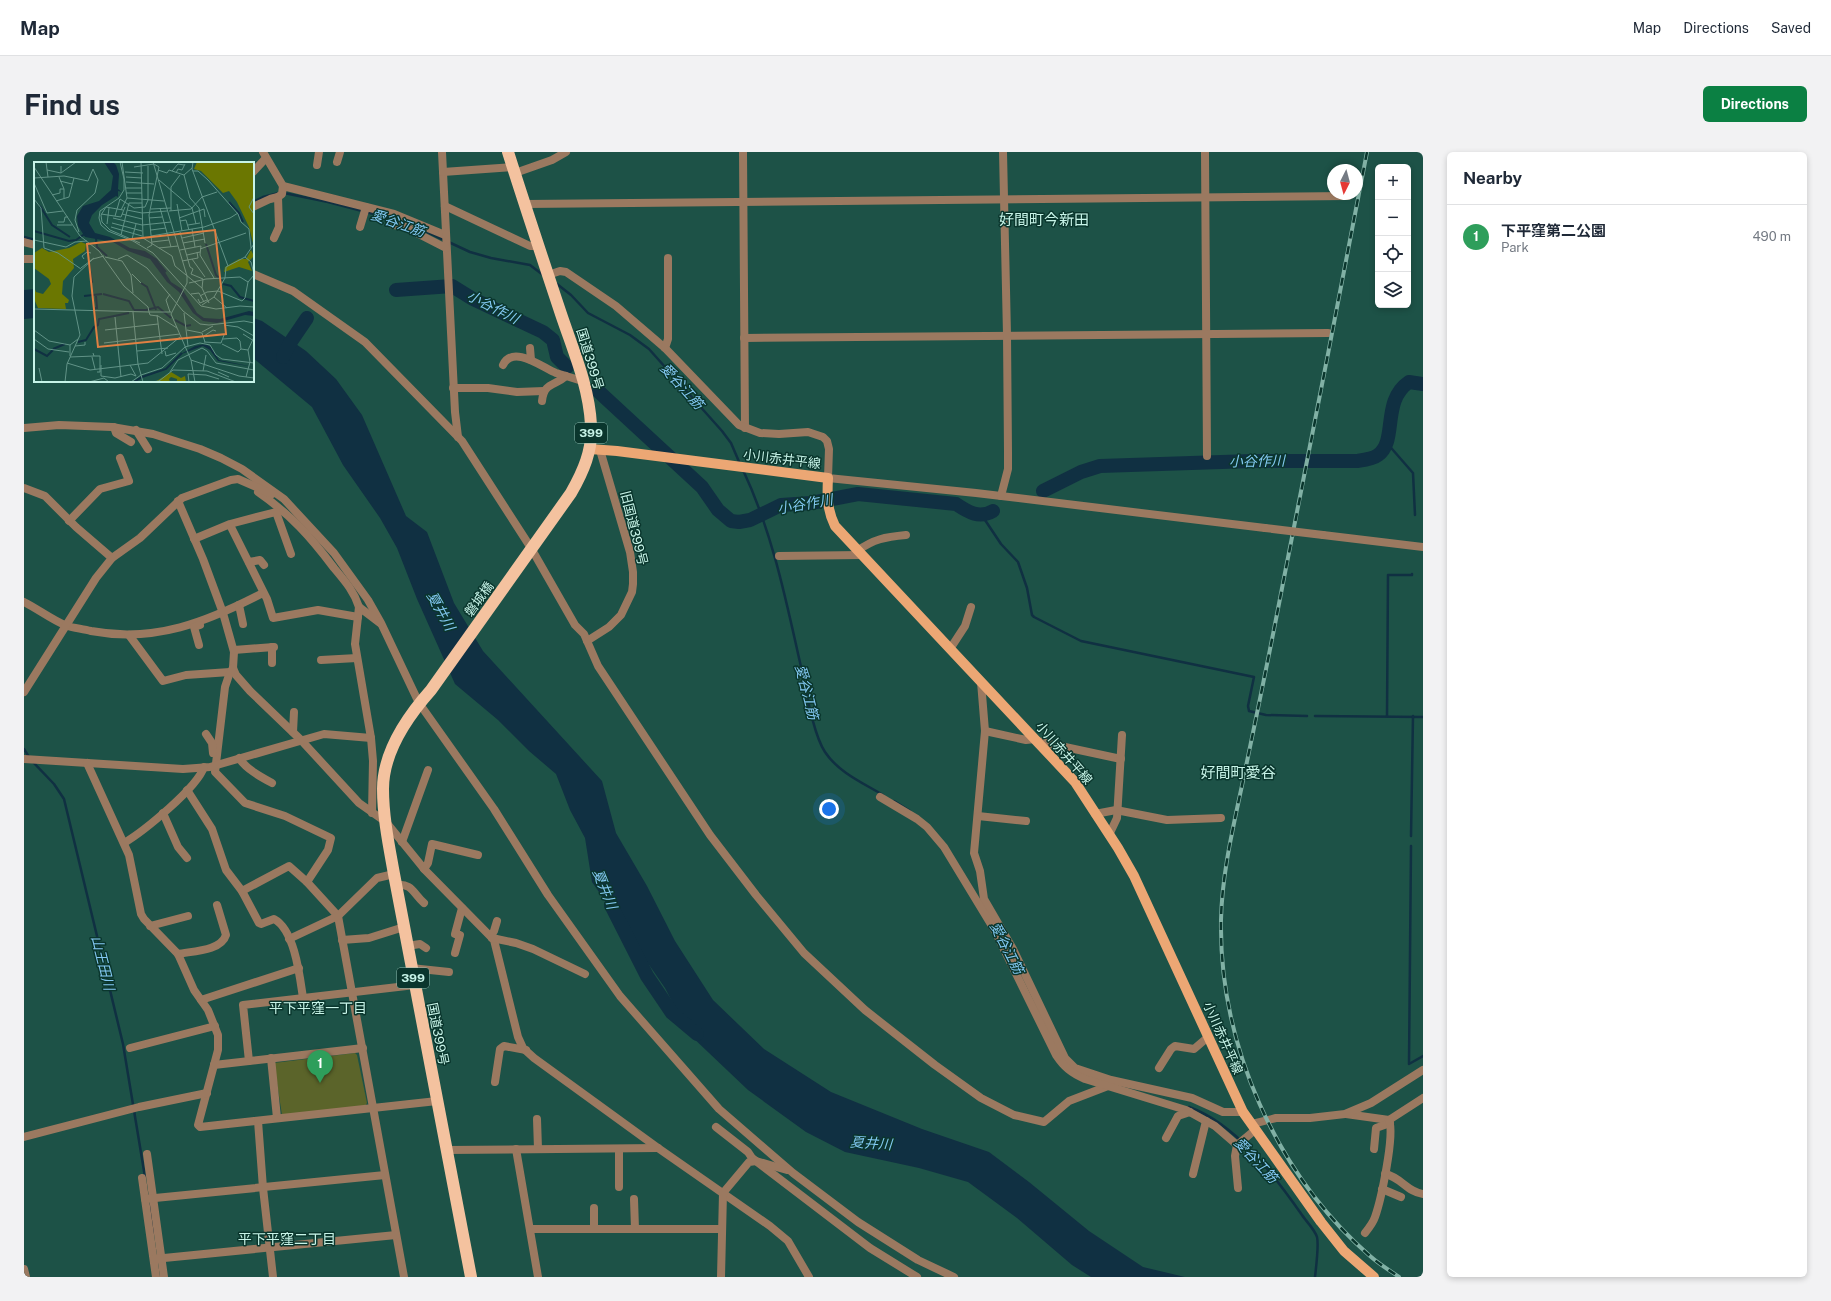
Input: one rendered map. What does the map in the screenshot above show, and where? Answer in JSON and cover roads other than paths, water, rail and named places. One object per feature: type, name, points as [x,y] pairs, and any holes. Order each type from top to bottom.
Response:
[{"type":"highway","name":"国道399号","points":[[508,152],[584,382],[595,450],[580,478],[522,563]]},
{"type":"highway","name":"磐城橋","points":[[431,690],[522,563]]},
{"type":"highway","name":"国道399号","points":[[431,690],[419,703],[393,744],[386,764],[383,788],[386,822],[407,946],[471,1277]]},
{"type":"main road","name":"小川赤井平線","points":[[595,450],[617,451],[828,478],[828,511],[834,526],[1075,782],[1134,876],[1243,1112],[1321,1222],[1344,1251],[1374,1277]]},
{"type":"street","points":[[317,165],[319,152]]},
{"type":"street","points":[[337,162],[340,152]]},
{"type":"street","points":[[442,152],[453,388],[458,437]]},
{"type":"street","points":[[443,172],[514,170],[552,160],[566,152]]},
{"type":"street","points":[[743,152],[745,428]]},
{"type":"street","points":[[1001,496],[1008,469],[1003,152]]},
{"type":"street","points":[[1205,152],[1207,456]]},
{"type":"street","points":[[254,170],[264,155],[283,186],[282,194],[278,197],[254,207]]},
{"type":"street","points":[[283,186],[407,218],[445,236]]},
{"type":"street","points":[[525,204],[1327,196]]},
{"type":"street","points":[[274,238],[278,231],[278,197]]},
{"type":"street","points":[[445,206],[530,246],[539,246]]},
{"type":"street","points":[[360,227],[366,207]]},
{"type":"street","points":[[393,225],[403,226],[446,248]]},
{"type":"street","points":[[24,242],[34,245]]},
{"type":"street","points":[[666,348],[668,338],[668,258]]},
{"type":"street","points":[[548,275],[560,271],[566,272],[616,306],[666,348],[734,421],[745,428],[760,433],[779,434],[808,432],[823,437],[827,441],[829,449],[828,478],[1001,496],[1423,548]]},
{"type":"street","points":[[254,274],[293,291],[365,342],[458,437],[531,548],[575,625],[584,634],[598,666],[710,835],[756,895],[804,952],[865,1010],[935,1065],[981,1098],[1014,1115],[1044,1122],[1069,1102],[1108,1086]]},
{"type":"street","points":[[744,338],[1328,333]]},
{"type":"street","points":[[530,348],[531,360]]},
{"type":"street","points":[[503,365],[508,358],[514,356],[531,360],[556,373],[584,382]]},
{"type":"street","points":[[542,401],[546,388],[566,376]]},
{"type":"street","points":[[453,388],[488,388],[517,392],[544,391]]},
{"type":"street","points":[[24,428],[59,425],[114,427],[136,430],[183,443],[221,458],[242,469],[284,499],[334,553],[368,600],[419,703],[494,809],[548,895],[620,996],[719,1109],[790,1171],[864,1226],[918,1260],[954,1277]]},
{"type":"street","points":[[114,427],[116,433],[131,442]]},
{"type":"street","points":[[136,430],[148,449]]},
{"type":"street","name":"旧国道399号","points":[[586,641],[609,626],[621,615],[632,592],[633,584],[630,552],[595,450]]},
{"type":"street","points":[[70,521],[100,490],[128,482],[120,458]]},
{"type":"street","points":[[24,692],[96,578],[112,558],[140,538],[178,501],[187,496],[238,479],[284,499]]},
{"type":"street","points":[[248,484],[288,514],[306,531],[353,593],[359,607],[375,621],[381,624]]},
{"type":"street","points":[[25,489],[45,496],[70,521],[112,558]]},
{"type":"street","points":[[124,843],[163,813],[210,766],[225,687],[232,670],[234,650],[224,616],[178,501]]},
{"type":"street","points":[[194,539],[230,525],[276,512],[291,554]]},
{"type":"street","points":[[230,525],[267,599],[273,618],[318,610],[358,617]]},
{"type":"street","points":[[779,556],[859,553],[870,542],[882,538],[906,535]]},
{"type":"street","points":[[249,562],[260,560],[264,565]]},
{"type":"street","points":[[199,645],[194,627],[224,616],[239,605],[263,593]]},
{"type":"street","points":[[24,602],[67,626],[107,634],[129,635],[180,629],[224,616]]},
{"type":"street","points":[[239,605],[243,624]]},
{"type":"street","points":[[359,607],[355,644],[371,738],[372,813]]},
{"type":"street","points":[[950,649],[965,626],[971,607]]},
{"type":"street","points":[[129,635],[163,681],[186,675],[232,670]]},
{"type":"street","points":[[234,650],[273,647],[272,663]]},
{"type":"street","points":[[321,660],[357,658]]},
{"type":"street","points":[[232,670],[250,692],[301,740],[343,787],[372,813],[386,822],[424,869],[492,937],[495,943],[518,1037],[526,1050],[534,1058],[658,1148],[770,1226],[788,1241],[809,1277]]},
{"type":"street","points":[[981,682],[984,731],[974,852],[980,871],[984,899],[1013,949],[1068,1062],[1075,1068],[1111,1080],[1192,1098],[1218,1111],[1228,1113],[1243,1112]]},
{"type":"street","points":[[293,732],[294,712]]},
{"type":"street","points":[[984,731],[1026,740],[1036,740],[1121,759]]},
{"type":"street","points":[[206,734],[212,743],[210,766]]},
{"type":"street","points":[[24,759],[183,769],[210,766],[324,734],[371,738]]},
{"type":"street","points":[[1109,835],[1117,818],[1116,810],[1122,735]]},
{"type":"street","points":[[239,758],[261,778],[272,784]]},
{"type":"street","points":[[87,763],[124,843],[131,864],[141,914],[150,926],[178,954],[194,990],[208,1010],[215,1026],[219,1043],[198,1126],[200,1127],[437,1101]]},
{"type":"street","points":[[210,766],[245,803],[285,816],[331,838],[328,850],[307,882]]},
{"type":"street","points":[[402,842],[428,770]]},
{"type":"street","points":[[187,790],[212,829],[226,870],[242,891],[259,923],[261,924],[275,920],[284,930],[289,939],[299,968],[303,998]]},
{"type":"street","points":[[880,797],[917,819],[927,827],[944,847],[995,931],[1063,1067],[1073,1074],[1190,1112],[1206,1121],[1237,1145]]},
{"type":"street","points":[[1096,814],[1116,810],[1167,820],[1221,818]]},
{"type":"street","points":[[163,813],[178,847],[187,858]]},
{"type":"street","points":[[978,816],[1026,821]]},
{"type":"street","points":[[424,869],[428,863],[432,844],[478,855]]},
{"type":"street","points":[[242,891],[289,866],[307,882],[338,916],[374,1108],[384,1175],[404,1277]]},
{"type":"street","points":[[289,939],[338,916],[377,878],[395,879],[408,886],[424,903]]},
{"type":"street","points":[[178,954],[217,946],[225,939],[226,935],[217,905]]},
{"type":"street","points":[[455,953],[460,935],[455,934],[462,908]]},
{"type":"street","points":[[150,926],[188,916]]},
{"type":"street","points":[[492,937],[496,921]]},
{"type":"street","points":[[342,940],[369,938],[404,927]]},
{"type":"street","points":[[492,937],[533,949],[585,974]]},
{"type":"street","points":[[407,946],[420,944],[426,948]]},
{"type":"street","points":[[201,1000],[299,968]]},
{"type":"street","points":[[411,968],[449,972]]},
{"type":"street","points":[[249,1061],[243,1005],[415,985]]},
{"type":"street","points":[[130,1048],[215,1026]]},
{"type":"street","points":[[1159,1068],[1169,1051],[1175,1046],[1194,1049],[1208,1037]]},
{"type":"street","points":[[495,1082],[500,1050],[504,1046],[526,1050]]},
{"type":"street","points":[[214,1065],[362,1048]]},
{"type":"street","points":[[271,1058],[277,1118]]},
{"type":"street","points":[[1238,1188],[1235,1156],[1237,1145],[1253,1127],[1276,1118],[1310,1118],[1345,1114],[1372,1103],[1423,1070]]},
{"type":"street","points":[[24,1137],[134,1109],[207,1093]]},
{"type":"street","points":[[1374,1149],[1376,1128],[1390,1122],[1423,1098]]},
{"type":"street","points":[[1166,1138],[1178,1116],[1190,1112]]},
{"type":"street","points":[[1345,1114],[1390,1122]]},
{"type":"street","points":[[537,1119],[538,1149]]},
{"type":"street","points":[[258,1120],[272,1277]]},
{"type":"street","points":[[1193,1174],[1206,1121]]},
{"type":"street","points":[[1365,1233],[1370,1228],[1375,1217],[1382,1188],[1388,1159],[1390,1122]]},
{"type":"street","points":[[716,1127],[748,1152],[752,1158],[870,1248],[917,1277]]},
{"type":"street","points":[[619,1148],[619,1187]]},
{"type":"street","points":[[446,1150],[658,1148]]},
{"type":"street","points":[[516,1149],[538,1277]]},
{"type":"street","points":[[147,1154],[149,1198],[158,1258],[164,1277]]},
{"type":"street","points":[[721,1277],[723,1193],[746,1165],[756,1161],[790,1171]]},
{"type":"street","points":[[1385,1174],[1396,1177],[1412,1191],[1423,1194]]},
{"type":"street","points":[[149,1198],[384,1175]]},
{"type":"street","points":[[142,1178],[149,1198]]},
{"type":"street","points":[[1382,1188],[1401,1197]]},
{"type":"street","points":[[634,1199],[635,1229]]},
{"type":"street","points":[[594,1208],[594,1229]]},
{"type":"street","points":[[530,1229],[722,1229]]},
{"type":"street","points":[[158,1258],[396,1235]]},
{"type":"street","points":[[156,1277],[158,1258]]},
{"type":"street","points":[[24,1270],[26,1277]]},
{"type":"water","points":[[34,289],[34,318],[24,319],[24,290]]},
{"type":"water","points":[[254,318],[262,321],[306,351],[336,379],[362,415],[406,516],[427,532],[454,603],[483,651],[602,781],[616,833],[647,886],[675,941],[713,1000],[764,1049],[831,1092],[922,1129],[989,1152],[1029,1182],[1089,1231],[1143,1267],[1185,1277],[1091,1277],[1072,1265],[1017,1218],[968,1182],[919,1168],[845,1152],[806,1132],[748,1090],[689,1034],[665,988],[592,882],[585,838],[570,810],[556,774],[529,751],[498,720],[455,684],[417,599],[397,548],[380,518],[343,465],[312,407],[254,359]]},
{"type":"waterway","name":"愛谷江筋","points":[[254,202],[263,197],[279,193]]},
{"type":"waterway","name":"愛谷江筋","points":[[284,193],[328,202],[404,222]]},
{"type":"waterway","name":"愛谷江筋","points":[[425,231],[470,252],[491,258],[530,265],[543,275]]},
{"type":"waterway","name":"愛谷江筋","points":[[24,237],[34,240]]},
{"type":"waterway","name":"愛谷江筋","points":[[557,284],[571,295],[588,313],[630,335],[649,349],[722,431],[731,443],[740,464]]},
{"type":"waterway","name":"小谷作川","points":[[396,290],[452,286],[473,299],[543,332],[553,340],[557,357],[567,367]]},
{"type":"waterway","name":"小谷作川","points":[[283,357],[290,343],[307,318]]},
{"type":"waterway","name":"小谷作川","points":[[1043,491],[1081,472],[1100,466],[1252,461],[1357,461],[1371,458],[1378,455],[1384,449],[1389,431],[1392,410],[1395,399],[1400,390],[1409,382],[1423,384]]},
{"type":"waterway","name":"小谷作川","points":[[597,390],[702,487],[718,510],[731,521],[739,522],[750,520],[781,505],[811,503],[858,494],[956,504],[974,514],[983,514],[993,511]]},
{"type":"waterway","points":[[1386,442],[1413,473],[1415,515]]},
{"type":"waterway","name":"愛谷江筋","points":[[743,470],[762,515],[776,562],[809,707],[820,743],[830,759],[844,771],[883,795]]},
{"type":"waterway","points":[[986,515],[985,520],[1001,544],[1018,562],[1027,588],[1032,615],[1034,617],[1081,641],[1254,677],[1248,706],[1249,711],[1266,715],[1307,716]]},
{"type":"waterway","points":[[1387,716],[1388,575],[1412,574]]},
{"type":"waterway","points":[[1315,716],[1423,717]]},
{"type":"waterway","points":[[1411,836],[1413,716]]},
{"type":"waterway","name":"山王田川","points":[[24,749],[29,757]]},
{"type":"waterway","name":"山王田川","points":[[32,761],[54,784],[64,799],[123,1044],[145,1177]]},
{"type":"waterway","name":"愛谷江筋","points":[[894,801],[910,811]]},
{"type":"waterway","points":[[1411,846],[1409,1064],[1423,1056]]},
{"type":"waterway","name":"夏井川","points":[[611,905],[647,976],[672,1013],[697,1034]]},
{"type":"waterway","name":"愛谷江筋","points":[[1189,1107],[1223,1125],[1253,1152],[1304,1217],[1316,1234],[1318,1241],[1315,1277]]},
{"type":"waterway","name":"山王田川","points":[[150,1205],[154,1233]]},
{"type":"railway","points":[[1367,152],[1274,630],[1230,845],[1224,883],[1221,920],[1223,967],[1230,1013],[1242,1059],[1260,1104],[1281,1146],[1307,1186],[1337,1223],[1370,1256],[1399,1277]]},
{"type":"place","name":"下平窪第二公園","points":[[320,1083]]},
{"type":"district","name":"好間町今新田","points":[[1044,219]]},
{"type":"district","name":"好間町愛谷","points":[[1238,772]]},
{"type":"district","name":"平下平窪一丁目","points":[[318,1008]]},
{"type":"district","name":"平下平窪二丁目","points":[[287,1239]]}]
